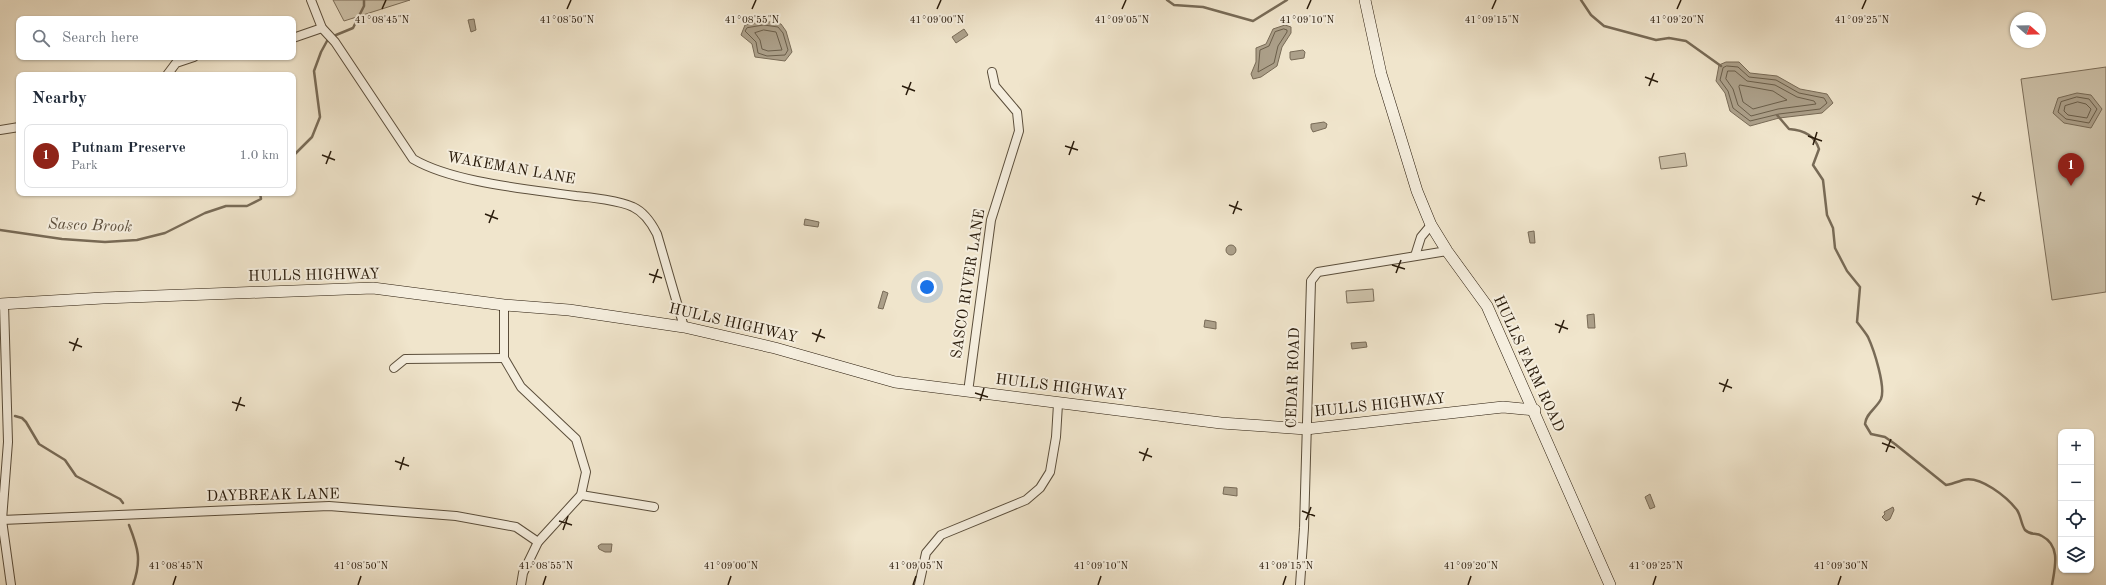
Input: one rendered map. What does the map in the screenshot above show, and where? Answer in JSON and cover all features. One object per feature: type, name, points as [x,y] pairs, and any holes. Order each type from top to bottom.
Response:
[{"type":"street","points":[[296,37],[322,28],[311,0]]},
{"type":"street","name":"HULLS FARM ROAD","points":[[1365,0],[1381,74],[1417,191],[1431,225],[1447,251],[1487,306],[1610,585]]},
{"type":"street","name":"WAKEMAN LANE","points":[[322,28],[335,42],[413,159],[427,167],[500,185],[595,198],[633,207],[651,222],[657,234],[684,327]]},
{"type":"street","points":[[169,72],[176,63],[185,60]]},
{"type":"street","name":"SASCO RIVER LANE","points":[[968,392],[991,220],[1019,131],[1017,112],[995,86],[992,72]]},
{"type":"street","points":[[0,130],[16,128]]},
{"type":"street","points":[[1415,256],[1421,236],[1431,225]]},
{"type":"street","name":"CEDAR ROAD","points":[[1300,585],[1304,528],[1311,281],[1318,272],[1447,251]]},
{"type":"street","name":"HULLS HIGHWAY","points":[[2,304],[103,298],[373,288],[504,305],[569,310],[684,327],[775,348],[895,382],[1058,404],[1221,423],[1306,429],[1503,407],[1534,410]]},
{"type":"street","points":[[2,304],[8,442],[2,520],[11,585]]},
{"type":"street","points":[[504,305],[504,358],[521,387],[576,439],[586,472],[581,496],[538,542],[523,573],[521,585]]},
{"type":"street","points":[[394,368],[405,359],[504,358]]},
{"type":"street","name":"HULLS HIGHWAY","points":[[1503,407],[1527,396]]},
{"type":"street","points":[[919,585],[926,553],[941,535],[1026,500],[1040,488],[1050,472],[1056,437],[1058,404]]},
{"type":"street","points":[[581,496],[654,507]]},
{"type":"street","name":"DAYBREAK LANE","points":[[2,520],[329,506],[456,516],[516,527],[538,542]]},
{"type":"shaded area","points":[[333,0],[410,0],[344,21]]},
{"type":"shaded area","points":[[2106,67],[2106,292],[2052,300],[2021,79]]},
{"type":"shaded area","points":[[1685,153],[1687,166],[1661,169],[1659,157]]},
{"type":"shaded area","points":[[1373,289],[1374,301],[1347,303],[1346,291]]},
{"type":"water","points":[[474,19],[476,30],[471,32],[468,20]]},
{"type":"water","points":[[764,21],[781,24],[786,31],[792,52],[785,61],[755,57],[752,44],[741,35],[745,25]]},
{"type":"water","points":[[1285,25],[1291,27],[1291,33],[1282,47],[1277,66],[1261,77],[1253,79],[1251,74],[1256,62],[1256,48],[1266,44],[1273,29]]},
{"type":"water","points":[[964,29],[968,35],[956,43],[952,37]]},
{"type":"water","points":[[1303,50],[1305,52],[1304,58],[1291,60],[1290,52]]},
{"type":"water","points":[[1726,62],[1739,62],[1750,73],[1777,76],[1800,89],[1827,94],[1833,103],[1822,113],[1779,118],[1750,126],[1730,111],[1725,93],[1716,81],[1719,65]]},
{"type":"water","points":[[2077,93],[2091,95],[2102,109],[2091,128],[2064,123],[2053,113],[2058,98]]},
{"type":"water","points":[[1324,122],[1327,124],[1326,128],[1313,132],[1311,124]]},
{"type":"water","points":[[805,219],[819,222],[818,227],[804,225]]},
{"type":"water","points":[[1534,231],[1535,243],[1530,243],[1528,232]]},
{"type":"water","points":[[1229,245],[1233,245],[1235,246],[1235,254],[1229,255],[1226,252],[1226,248]]},
{"type":"water","points":[[883,291],[888,293],[883,309],[878,308]]},
{"type":"water","points":[[1594,314],[1595,328],[1588,328],[1587,315]]},
{"type":"water","points":[[1205,320],[1216,322],[1216,329],[1204,327]]},
{"type":"water","points":[[1366,342],[1367,347],[1352,349],[1351,343]]},
{"type":"water","points":[[1224,487],[1237,488],[1237,496],[1223,494]]},
{"type":"water","points":[[1650,494],[1655,507],[1650,509],[1645,497]]},
{"type":"water","points":[[1893,507],[1894,510],[1890,519],[1886,521],[1882,517],[1885,514],[1884,512]]},
{"type":"water","points":[[601,544],[612,544],[611,552],[605,552],[599,549],[598,546]]},
{"type":"waterway","name":"Sasco Brook","points":[[296,153],[312,137],[320,117],[314,71],[321,52],[327,41],[336,35],[353,28],[364,6],[364,0]]},
{"type":"waterway","name":"Sasco Brook","points":[[1167,0],[1174,5],[1203,7],[1253,21],[1287,0]]},
{"type":"waterway","points":[[1581,0],[1591,15],[1604,26],[1656,40],[1669,38],[1686,41],[1721,66]]},
{"type":"waterway","points":[[1777,115],[1789,129],[1808,134],[1817,144],[1819,149],[1813,165],[1823,180],[1827,215],[1833,228],[1835,248],[1847,271],[1860,287],[1857,322],[1867,335],[1879,368],[1882,386],[1881,399],[1867,417],[1865,424],[1871,434],[1885,437],[1946,485],[1970,479],[1993,488],[2007,499],[2017,510],[2025,530],[2029,533],[2042,536],[2052,545],[2055,558],[2052,585]]},
{"type":"waterway","name":"Sasco Brook","points":[[0,230],[62,239],[105,242],[137,240],[165,233],[205,213],[226,206],[247,206],[261,199],[260,196]]},
{"type":"waterway","points":[[15,416],[22,418],[26,422],[39,444],[65,460],[76,476],[120,499],[123,503]]},
{"type":"waterway","points":[[129,525],[138,554],[136,576],[133,585]]},
{"type":"place","name":"Putnam Preserve","points":[[2071,186]]}]
